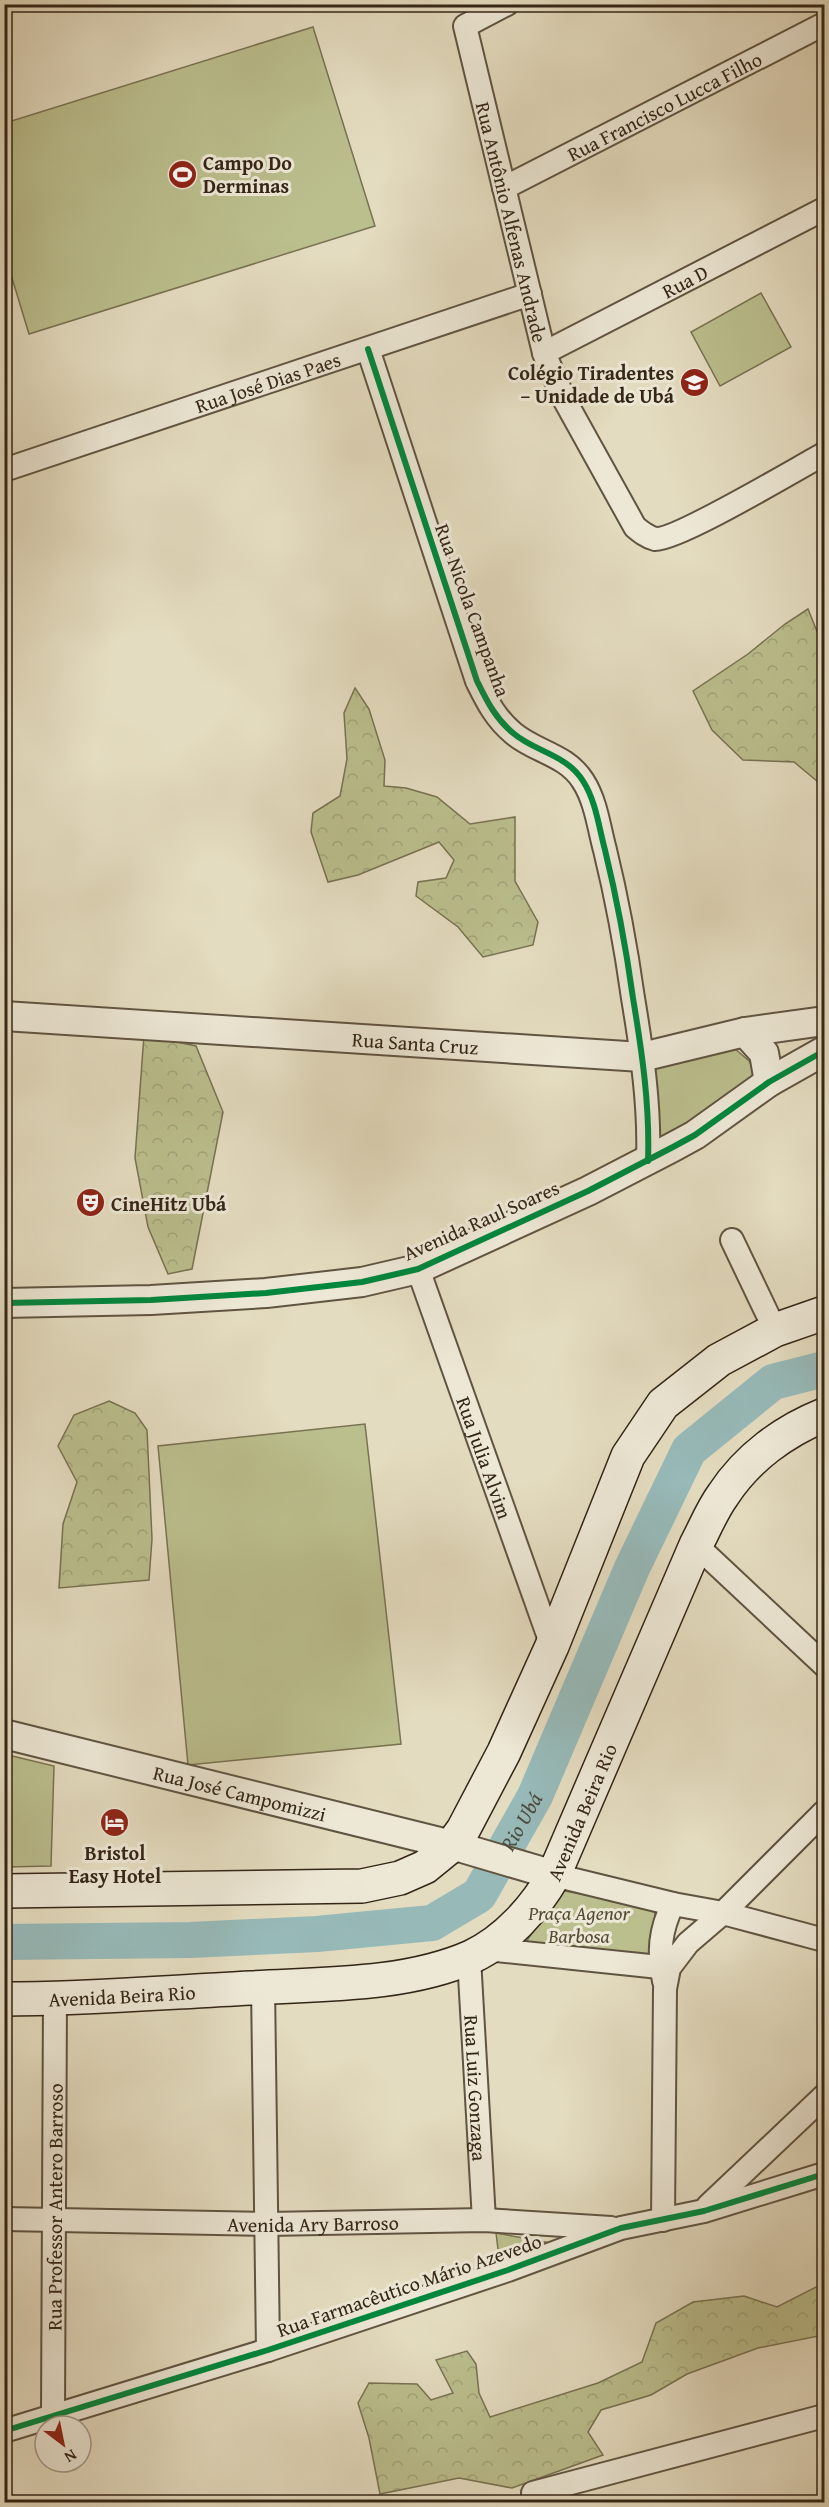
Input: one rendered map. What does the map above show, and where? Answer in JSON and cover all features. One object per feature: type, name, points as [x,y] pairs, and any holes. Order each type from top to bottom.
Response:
[{"type":"main road","points":[[4,1891],[362,1886],[400,1878],[463,1849],[464,1830],[504,1752],[552,1646],[628,1456],[663,1404],[719,1360],[775,1330],[825,1313]]},
{"type":"main road","name":"Avenida Beira Rio","points":[[4,1999],[55,1999],[350,1982],[417,1973],[478,1953],[511,1929],[536,1903],[554,1875],[696,1545],[723,1495],[754,1457],[799,1425],[825,1414]]},
{"type":"street","name":"Rua Antônio Alfenas Andrade","points":[[507,4],[463,15],[544,353],[564,399],[635,527],[644,535],[656,539],[670,535],[733,505],[825,454]]},
{"type":"street","name":"Rua Francisco Lucca Filho","points":[[504,188],[825,24]]},
{"type":"street","name":"Rua D","points":[[544,353],[825,209]]},
{"type":"street","name":"Rua José Dias Paes","points":[[4,470],[530,294]]},
{"type":"street","name":"Rua Nicola Campanha","points":[[368,349],[477,681],[494,713],[514,734],[573,768],[584,782],[594,806],[624,940],[642,1057],[649,1127],[648,1161]]},
{"type":"street","name":"Rua Santa Cruz","points":[[4,1016],[642,1057],[745,1032],[825,1021]]},
{"type":"street","points":[[745,1032],[764,1053],[768,1064],[769,1082]]},
{"type":"street","name":"Avenida Raul Soares","points":[[4,1303],[151,1300],[266,1293],[362,1282],[418,1269],[648,1161],[695,1135],[769,1082],[825,1051]]},
{"type":"street","points":[[732,1240],[775,1330]]},
{"type":"street","name":"Rua Julia Alvim","points":[[418,1269],[552,1646]]},
{"type":"street","points":[[696,1545],[825,1665]]},
{"type":"street","name":"Rua José Campomizzi","points":[[4,1734],[463,1849],[554,1875]]},
{"type":"street","points":[[665,1974],[688,1943],[723,1913],[825,1812]]},
{"type":"street","points":[[554,1875],[673,1904],[723,1913],[825,1940]]},
{"type":"street","points":[[663,2220],[665,1974],[660,1934],[673,1904]]},
{"type":"street","points":[[478,1953],[665,1974]]},
{"type":"street","name":"Rua Luiz Gonzaga","points":[[478,1953],[484,2220]]},
{"type":"street","points":[[263,1987],[268,2350]]},
{"type":"street","name":"Rua Professor Antero Barroso","points":[[53,2414],[55,1999]]},
{"type":"street","points":[[704,2211],[825,2096]]},
{"type":"street","name":"Rua Farmacêutico Mário Azevedo","points":[[56,2414],[268,2350],[508,2270],[621,2228],[704,2211],[825,2174]]},
{"type":"street","name":"Avenida Ary Barroso","points":[[4,2219],[267,2223],[484,2220],[621,2228]]},
{"type":"street","points":[[533,2493],[825,2416]]},
{"type":"street","name":"Rua Farmacêutico Mário Azevedo","points":[[4,2431],[33,2422]]},
{"type":"green space","name":"Campo Do Derminas","points":[[313,27],[375,226],[29,334],[5,255],[5,123]]},
{"type":"green space","points":[[761,293],[791,347],[720,386],[691,332]]},
{"type":"green space","points":[[808,609],[824,649],[824,787],[794,762],[743,760],[712,730],[693,691],[748,654],[785,624]]},
{"type":"green space","points":[[355,688],[369,709],[385,760],[384,786],[406,788],[437,797],[470,824],[515,817],[515,881],[538,922],[533,945],[483,957],[458,927],[416,896],[418,882],[446,878],[454,860],[439,842],[358,875],[328,882],[311,832],[313,813],[340,796],[347,759],[344,713]]},
{"type":"green space","points":[[144,1035],[196,1046],[223,1112],[192,1269],[168,1274],[148,1227],[135,1158]]},
{"type":"green space","points":[[733,1047],[749,1061],[759,1076],[659,1150],[646,1063]]},
{"type":"green space","points":[[109,1401],[135,1413],[147,1430],[152,1539],[149,1580],[59,1588],[63,1524],[77,1482],[58,1446],[74,1415]]},
{"type":"green space","points":[[365,1424],[401,1744],[188,1765],[158,1446]]},
{"type":"green space","points":[[4,1754],[54,1766],[51,1866],[5,1867]]},
{"type":"green space","name":"Praça Agenor Barbosa","points":[[560,1890],[655,1908],[654,1959],[522,1948]]},
{"type":"green space","points":[[496,2233],[551,2243],[500,2265]]},
{"type":"green space","points":[[824,2283],[824,2335],[758,2348],[687,2374],[651,2395],[601,2410],[588,2432],[603,2455],[512,2488],[459,2478],[380,2494],[369,2438],[358,2403],[369,2383],[417,2384],[431,2400],[453,2393],[436,2360],[467,2351],[476,2364],[479,2393],[490,2417],[598,2383],[642,2362],[656,2323],[693,2302],[744,2296],[777,2307]]},
{"type":"waterway","name":"Rio Ubá","points":[[4,1942],[190,1940],[317,1934],[432,1923],[479,1895],[535,1796],[632,1568],[689,1450],[773,1382],[824,1369]]},
{"type":"cycle path","points":[[368,349],[477,681],[492,709],[513,733],[559,759],[576,772],[583,781],[594,806],[617,905],[639,1039],[647,1099],[648,1161]]},
{"type":"cycle path","points":[[4,1303],[151,1300],[266,1293],[362,1282],[418,1269],[588,1191],[673,1147],[695,1135],[769,1082],[824,1051]]},
{"type":"cycle path","points":[[4,2431],[268,2350],[508,2270],[621,2228],[704,2211],[824,2174]]},
{"type":"place","name":"Campo Do Derminas","points":[[182,174]]},
{"type":"place","name":"Colégio Tiradentes – Unidade de Ubá","points":[[695,383]]},
{"type":"place","name":"CineHitz Ubá","points":[[90,1203]]},
{"type":"place","name":"Bristol Easy Hotel","points":[[115,1822]]}]
